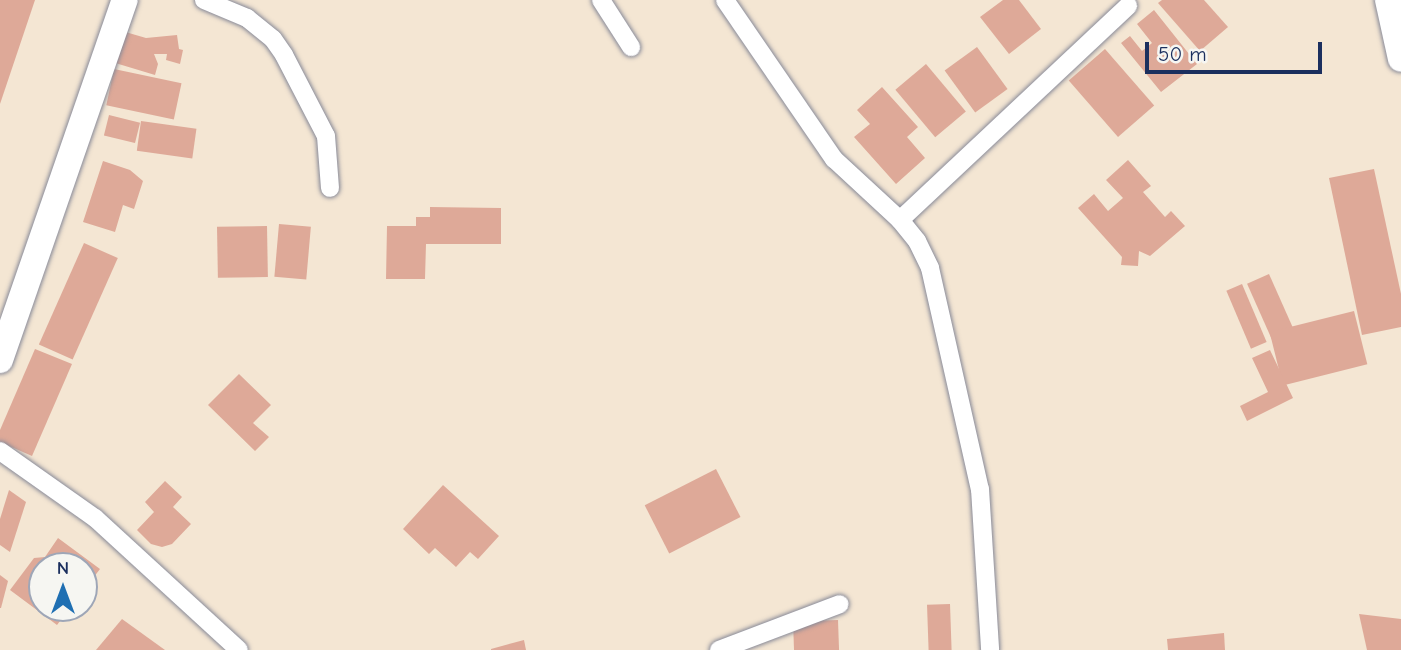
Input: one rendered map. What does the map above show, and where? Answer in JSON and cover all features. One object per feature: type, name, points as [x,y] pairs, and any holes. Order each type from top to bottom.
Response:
[{"type":"main road","points":[[0,360],[125,0]]},
{"type":"main road","points":[[1388,0],[1401,60]]},
{"type":"street","points":[[204,0],[247,18],[273,39],[284,55],[326,136],[330,188]]},
{"type":"street","points":[[601,0],[631,47]]},
{"type":"street","points":[[725,0],[834,159],[900,220],[917,241],[930,268],[976,467],[990,650]]},
{"type":"street","points":[[900,220],[1128,6]]},
{"type":"street","points":[[0,451],[95,518],[239,650]]},
{"type":"street","points":[[719,650],[840,604]]},
{"type":"building","points":[[0,0],[35,0],[0,104]]},
{"type":"building","points":[[1003,0],[1019,0],[1041,29],[1009,54],[980,17]]},
{"type":"building","points":[[1162,0],[1204,0],[1228,27],[1200,51],[1158,3]]},
{"type":"building","points":[[1154,10],[1197,64],[1161,92],[1121,43],[1130,36],[1142,51],[1152,43],[1137,24]]},
{"type":"building","points":[[122,31],[146,38],[177,35],[179,49],[183,50],[180,64],[166,60],[167,54],[154,54],[158,64],[155,75],[112,62]]},
{"type":"building","points":[[977,47],[1008,89],[975,113],[945,71]]},
{"type":"building","points":[[1105,49],[1154,106],[1118,137],[1069,80]]},
{"type":"building","points":[[926,64],[966,111],[935,137],[895,90]]},
{"type":"building","points":[[114,69],[181,83],[174,120],[106,105]]},
{"type":"building","points":[[882,87],[918,127],[907,137],[925,158],[896,184],[854,137],[870,124],[857,110]]},
{"type":"building","points":[[109,115],[140,123],[135,143],[104,135]]},
{"type":"building","points":[[141,121],[196,129],[192,159],[137,151]]},
{"type":"building","points":[[1128,160],[1151,186],[1143,192],[1165,217],[1171,211],[1185,226],[1150,256],[1139,251],[1138,266],[1121,265],[1122,257],[1078,208],[1094,194],[1108,211],[1123,198],[1106,180]]},
{"type":"building","points":[[103,161],[130,170],[143,181],[134,209],[123,205],[115,232],[83,222]]},
{"type":"building","points":[[1374,169],[1401,294],[1401,327],[1362,335],[1329,178]]},
{"type":"building","points":[[430,207],[501,208],[501,244],[426,244],[425,279],[386,279],[387,226],[416,226],[416,217],[430,217]]},
{"type":"building","points":[[279,224],[311,227],[306,280],[274,277]]},
{"type":"building","points":[[267,226],[268,277],[218,278],[217,227]]},
{"type":"building","points":[[84,243],[118,258],[73,359],[39,344]]},
{"type":"building","points":[[1269,274],[1295,332],[1273,342],[1247,284]]},
{"type":"building","points":[[1242,284],[1267,342],[1251,349],[1226,291]]},
{"type":"building","points":[[1354,311],[1367,364],[1283,385],[1270,332]]},
{"type":"building","points":[[35,349],[72,364],[32,456],[0,442],[0,430]]},
{"type":"building","points":[[1270,350],[1293,398],[1247,421],[1240,406],[1268,392],[1252,358]]},
{"type":"building","points":[[239,374],[271,405],[253,423],[269,437],[255,451],[208,405]]},
{"type":"building","points":[[716,469],[741,517],[669,553],[645,505]]},
{"type":"building","points":[[165,481],[182,497],[173,507],[191,524],[172,544],[162,547],[151,544],[137,530],[154,512],[145,502]]},
{"type":"building","points":[[443,485],[499,536],[478,559],[470,552],[456,567],[435,548],[429,554],[403,529]]},
{"type":"building","points":[[9,490],[26,502],[10,552],[0,545],[0,519]]},
{"type":"building","points":[[58,538],[77,552],[48,552]]},
{"type":"building","points":[[28,566],[28,603],[10,590]]},
{"type":"building","points":[[0,575],[8,581],[1,608],[0,608]]},
{"type":"building","points":[[950,604],[952,650],[929,650],[927,605]]},
{"type":"building","points":[[1359,614],[1401,619],[1401,650],[1367,650]]},
{"type":"building","points":[[122,619],[165,650],[96,650]]},
{"type":"building","points":[[838,620],[839,650],[794,650],[793,622]]},
{"type":"building","points":[[1224,633],[1225,650],[1168,650],[1167,639]]},
{"type":"building","points":[[524,640],[526,650],[491,650],[491,649]]}]
